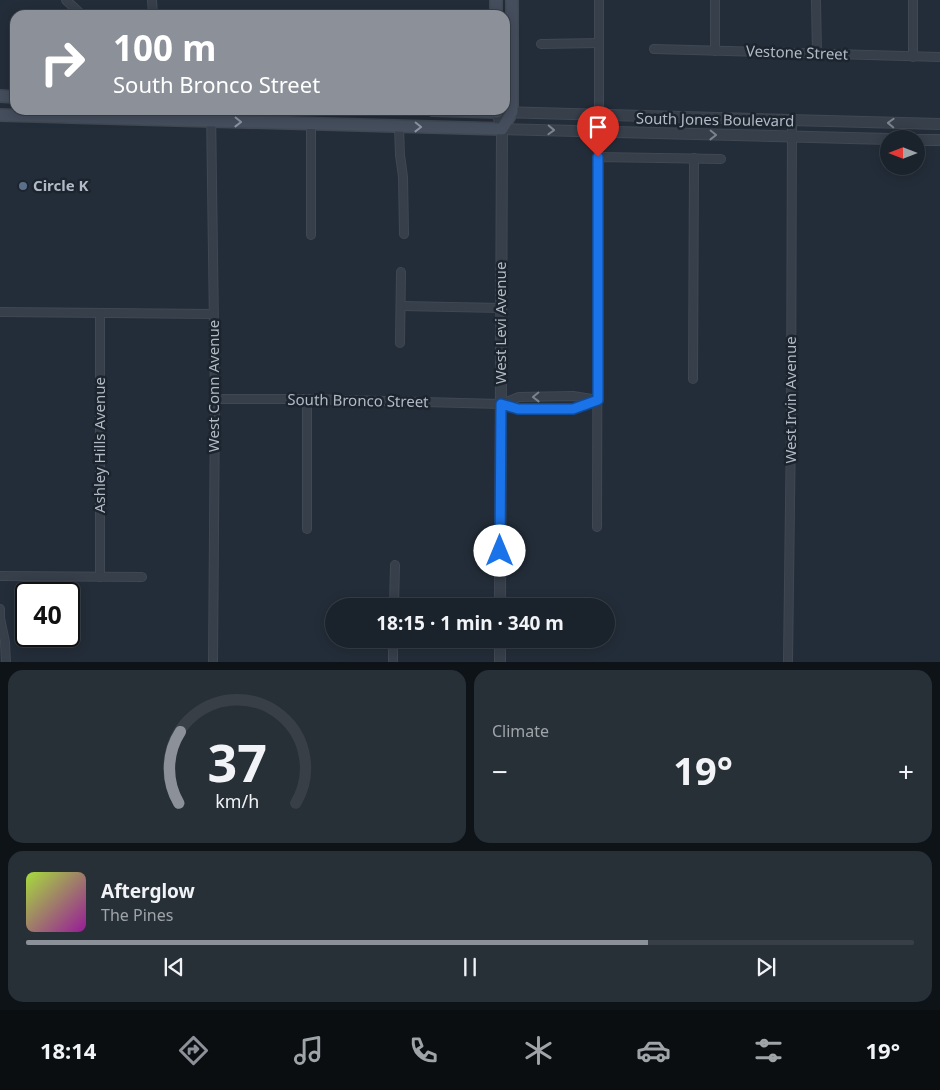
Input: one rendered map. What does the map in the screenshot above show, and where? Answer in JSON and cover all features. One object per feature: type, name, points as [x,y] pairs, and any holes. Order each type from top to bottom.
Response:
[{"type":"main road","points":[[502,129],[512,112],[512,0]]},
{"type":"main road","name":"South Jones Boulevard","points":[[0,115],[211,116],[311,124],[502,129]]},
{"type":"street","points":[[66,0],[77,10]]},
{"type":"street","points":[[599,115],[600,0]]},
{"type":"street","points":[[715,0],[715,51]]},
{"type":"street","points":[[816,0],[817,54]]},
{"type":"street","points":[[913,0],[913,57]]},
{"type":"street","points":[[541,44],[599,43]]},
{"type":"street","name":"Vestone Street","points":[[654,49],[940,57]]},
{"type":"street","name":"South Jones Boulevard","points":[[512,112],[940,124]]},
{"type":"street","name":"West Levi Avenue","points":[[498,115],[502,129],[500,598]]},
{"type":"street","name":"West Conn Avenue","points":[[211,116],[215,399],[213,662]]},
{"type":"street","name":"West Irvin Avenue","points":[[788,662],[792,120]]},
{"type":"street","points":[[311,124],[311,235]]},
{"type":"street","points":[[399,127],[403,176],[404,234]]},
{"type":"street","name":"South Jones Boulevard","points":[[502,129],[880,139]]},
{"type":"street","points":[[925,140],[940,140]]},
{"type":"street","points":[[597,527],[598,157],[721,159]]},
{"type":"street","points":[[693,379],[694,158]]},
{"type":"street","points":[[400,343],[401,272]]},
{"type":"street","points":[[401,306],[502,308]]},
{"type":"street","points":[[0,308],[0,319]]},
{"type":"street","points":[[0,312],[213,314]]},
{"type":"street","name":"Ashley Hills Avenue","points":[[100,313],[100,576]]},
{"type":"street","name":"South Bronco Street","points":[[501,404],[519,397],[572,396],[598,400]]},
{"type":"street","name":"South Bronco Street","points":[[215,399],[306,399],[501,404],[518,409],[573,409],[598,400]]},
{"type":"street","points":[[306,399],[306,529]]},
{"type":"street","points":[[394,598],[395,565]]},
{"type":"street","points":[[0,576],[142,577]]},
{"type":"street","points":[[0,609],[6,662]]},
{"type":"street","points":[[393,662],[394,648]]},
{"type":"street","points":[[500,648],[500,662]]},
{"type":"place","name":"Circle K","points":[[23,186]]},
{"type":"route","points":[[500,551],[501,404],[518,409],[573,409],[598,400],[598,157]]}]
